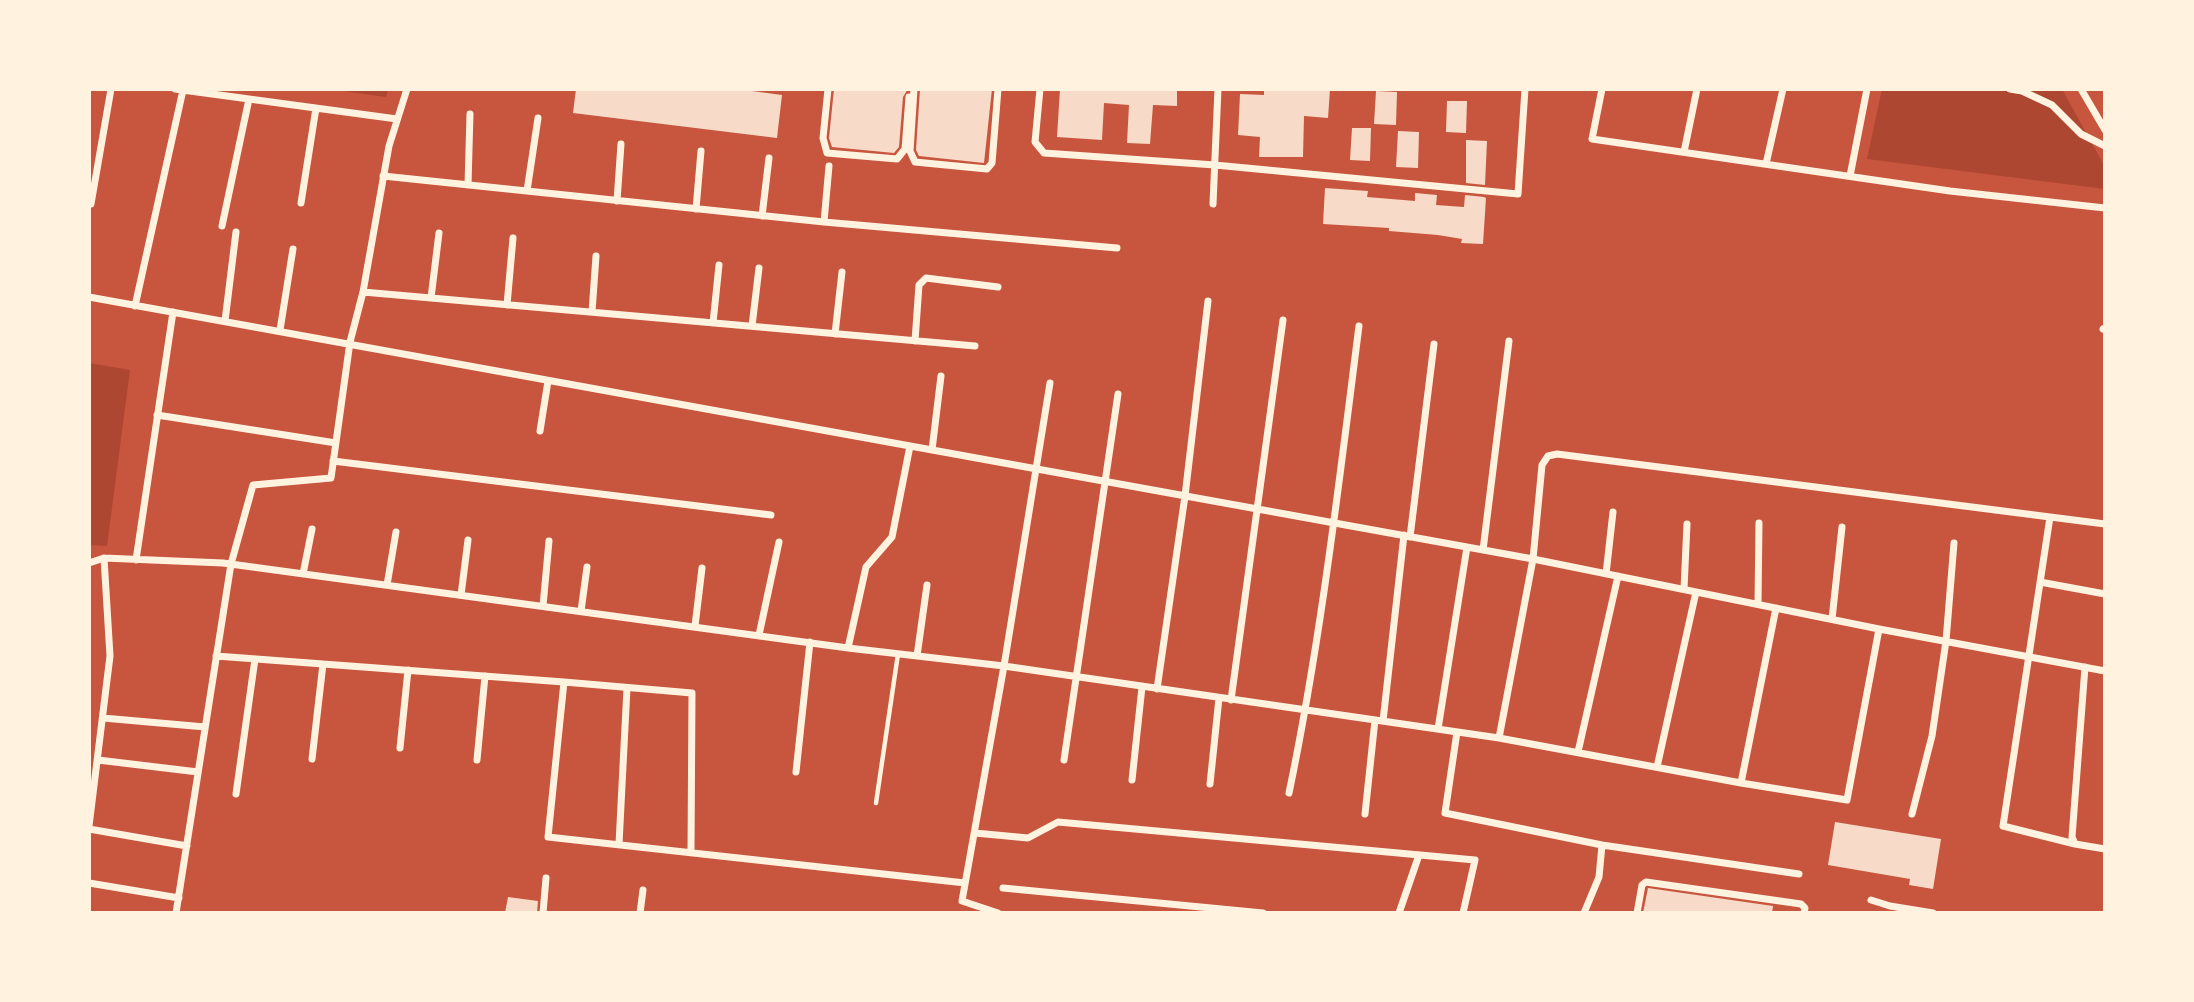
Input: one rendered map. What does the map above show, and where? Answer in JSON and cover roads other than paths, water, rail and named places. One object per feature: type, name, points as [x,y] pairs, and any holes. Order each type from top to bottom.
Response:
[{"type":"street","points":[[91,204],[111,89]]},
{"type":"street","points":[[176,913],[231,564],[253,485],[331,478],[350,342],[363,292],[383,176],[407,89]]},
{"type":"street","points":[[828,89],[823,138],[827,153],[897,159],[905,149],[912,89]]},
{"type":"street","points":[[912,89],[910,151],[915,162],[986,169],[992,163],[998,89]]},
{"type":"street","points":[[1040,89],[1035,142],[1044,153],[1215,165],[1518,194],[1525,89]]},
{"type":"street","points":[[1213,204],[1218,89]]},
{"type":"street","points":[[1602,89],[1592,139],[1950,191],[2105,208]]},
{"type":"street","points":[[1684,152],[1697,89]]},
{"type":"street","points":[[1766,164],[1783,89]]},
{"type":"street","points":[[1850,176],[1867,89]]},
{"type":"street","points":[[2010,89],[2022,91],[2052,105],[2081,134],[2105,146]]},
{"type":"street","points":[[2081,89],[2105,130]]},
{"type":"street","points":[[135,306],[179,90],[397,119]]},
{"type":"street","points":[[222,226],[249,99]]},
{"type":"street","points":[[301,203],[316,108]]},
{"type":"street","points":[[468,185],[470,114]]},
{"type":"street","points":[[527,191],[538,118]]},
{"type":"street","points":[[617,201],[621,144]]},
{"type":"street","points":[[696,209],[701,151]]},
{"type":"street","points":[[762,216],[769,158]]},
{"type":"street","points":[[824,222],[829,166]]},
{"type":"street","points":[[383,176],[762,216],[1117,248]]},
{"type":"street","points":[[225,321],[236,232]]},
{"type":"street","points":[[431,298],[439,233]]},
{"type":"street","points":[[507,305],[513,239]]},
{"type":"street","points":[[280,330],[293,249]]},
{"type":"street","points":[[592,312],[596,256]]},
{"type":"street","points":[[712,323],[719,265]]},
{"type":"street","points":[[752,326],[759,268]]},
{"type":"street","points":[[835,334],[842,272]]},
{"type":"street","points":[[915,341],[919,285],[926,278],[998,287]]},
{"type":"street","points":[[363,292],[975,346]]},
{"type":"street","points":[[89,297],[350,342],[548,381],[1036,467],[1533,559],[1832,620],[2105,671]]},
{"type":"street","points":[[1157,689],[1185,496],[1208,301]]},
{"type":"street","points":[[136,560],[173,312]]},
{"type":"street","points":[[1230,699],[1283,320]]},
{"type":"street","points":[[1289,793],[1306,710],[1334,523],[1359,326]]},
{"type":"street","points":[[1483,550],[1509,341]]},
{"type":"street","points":[[1365,814],[1434,344]]},
{"type":"street","points":[[932,450],[941,376]]},
{"type":"street","points":[[540,432],[548,381]]},
{"type":"street","points":[[999,913],[962,901],[1050,383]]},
{"type":"street","points":[[1064,760],[1118,394]]},
{"type":"street","points":[[158,415],[336,443]]},
{"type":"street","points":[[848,648],[866,567],[892,537],[910,446]]},
{"type":"street","points":[[1499,738],[1533,559],[1542,465],[1548,457],[1557,454],[2105,524]]},
{"type":"street","points":[[333,461],[771,515]]},
{"type":"street","points":[[1606,574],[1613,512]]},
{"type":"street","points":[[2050,517],[2003,825],[2105,849]]},
{"type":"street","points":[[1758,604],[1759,523]]},
{"type":"street","points":[[1684,589],[1687,524]]},
{"type":"street","points":[[1832,620],[1842,527]]},
{"type":"street","points":[[303,574],[312,529]]},
{"type":"street","points":[[387,585],[396,532]]},
{"type":"street","points":[[461,595],[468,540]]},
{"type":"street","points":[[543,606],[549,541]]},
{"type":"street","points":[[759,635],[779,542]]},
{"type":"street","points":[[1912,814],[1932,736],[1946,641],[1954,543]]},
{"type":"street","points":[[1438,729],[1467,547]]},
{"type":"street","points":[[104,558],[110,656],[89,828],[187,846]]},
{"type":"street","points":[[89,563],[104,558],[231,564],[848,648],[1004,666],[1499,738],[1847,800],[1879,629]]},
{"type":"street","points":[[580,611],[587,567]]},
{"type":"street","points":[[695,626],[702,568]]},
{"type":"street","points":[[1578,752],[1618,576]]},
{"type":"street","points":[[2040,582],[2105,594]]},
{"type":"street","points":[[917,656],[927,585]]},
{"type":"street","points":[[1657,767],[1696,592]]},
{"type":"street","points":[[1741,783],[1776,608]]},
{"type":"street","points":[[796,772],[810,642]]},
{"type":"street","points":[[216,656],[692,693],[691,851]]},
{"type":"street","points":[[236,793],[255,659]]},
{"type":"street","points":[[312,759],[323,664]]},
{"type":"street","points":[[2075,844],[2071,827],[2085,667]]},
{"type":"street","points":[[400,748],[408,670]]},
{"type":"street","points":[[477,760],[485,676]]},
{"type":"street","points":[[564,682],[548,837],[965,883]]},
{"type":"street","points":[[1132,780],[1142,687]]},
{"type":"street","points":[[619,844],[627,688]]},
{"type":"street","points":[[1210,784],[1219,698]]},
{"type":"street","points":[[103,718],[205,727]]},
{"type":"street","points":[[1457,732],[1444,813],[1602,845],[1800,874]]},
{"type":"street","points":[[98,760],[198,772]]},
{"type":"street","points":[[975,833],[1028,838],[1058,822],[1475,860],[1463,913]]},
{"type":"street","points":[[1584,913],[1599,877],[1602,845]]},
{"type":"street","points":[[1399,913],[1419,855]]},
{"type":"street","points":[[543,913],[547,878]]},
{"type":"street","points":[[1637,913],[1642,885],[1646,882],[1801,904],[1805,908],[1804,913]]},
{"type":"street","points":[[89,883],[179,898]]},
{"type":"street","points":[[1003,888],[1263,913]]},
{"type":"street","points":[[640,913],[643,890]]},
{"type":"street","points":[[1871,900],[1933,913]]},
{"type":"lane","points":[[876,803],[898,654]]}]
